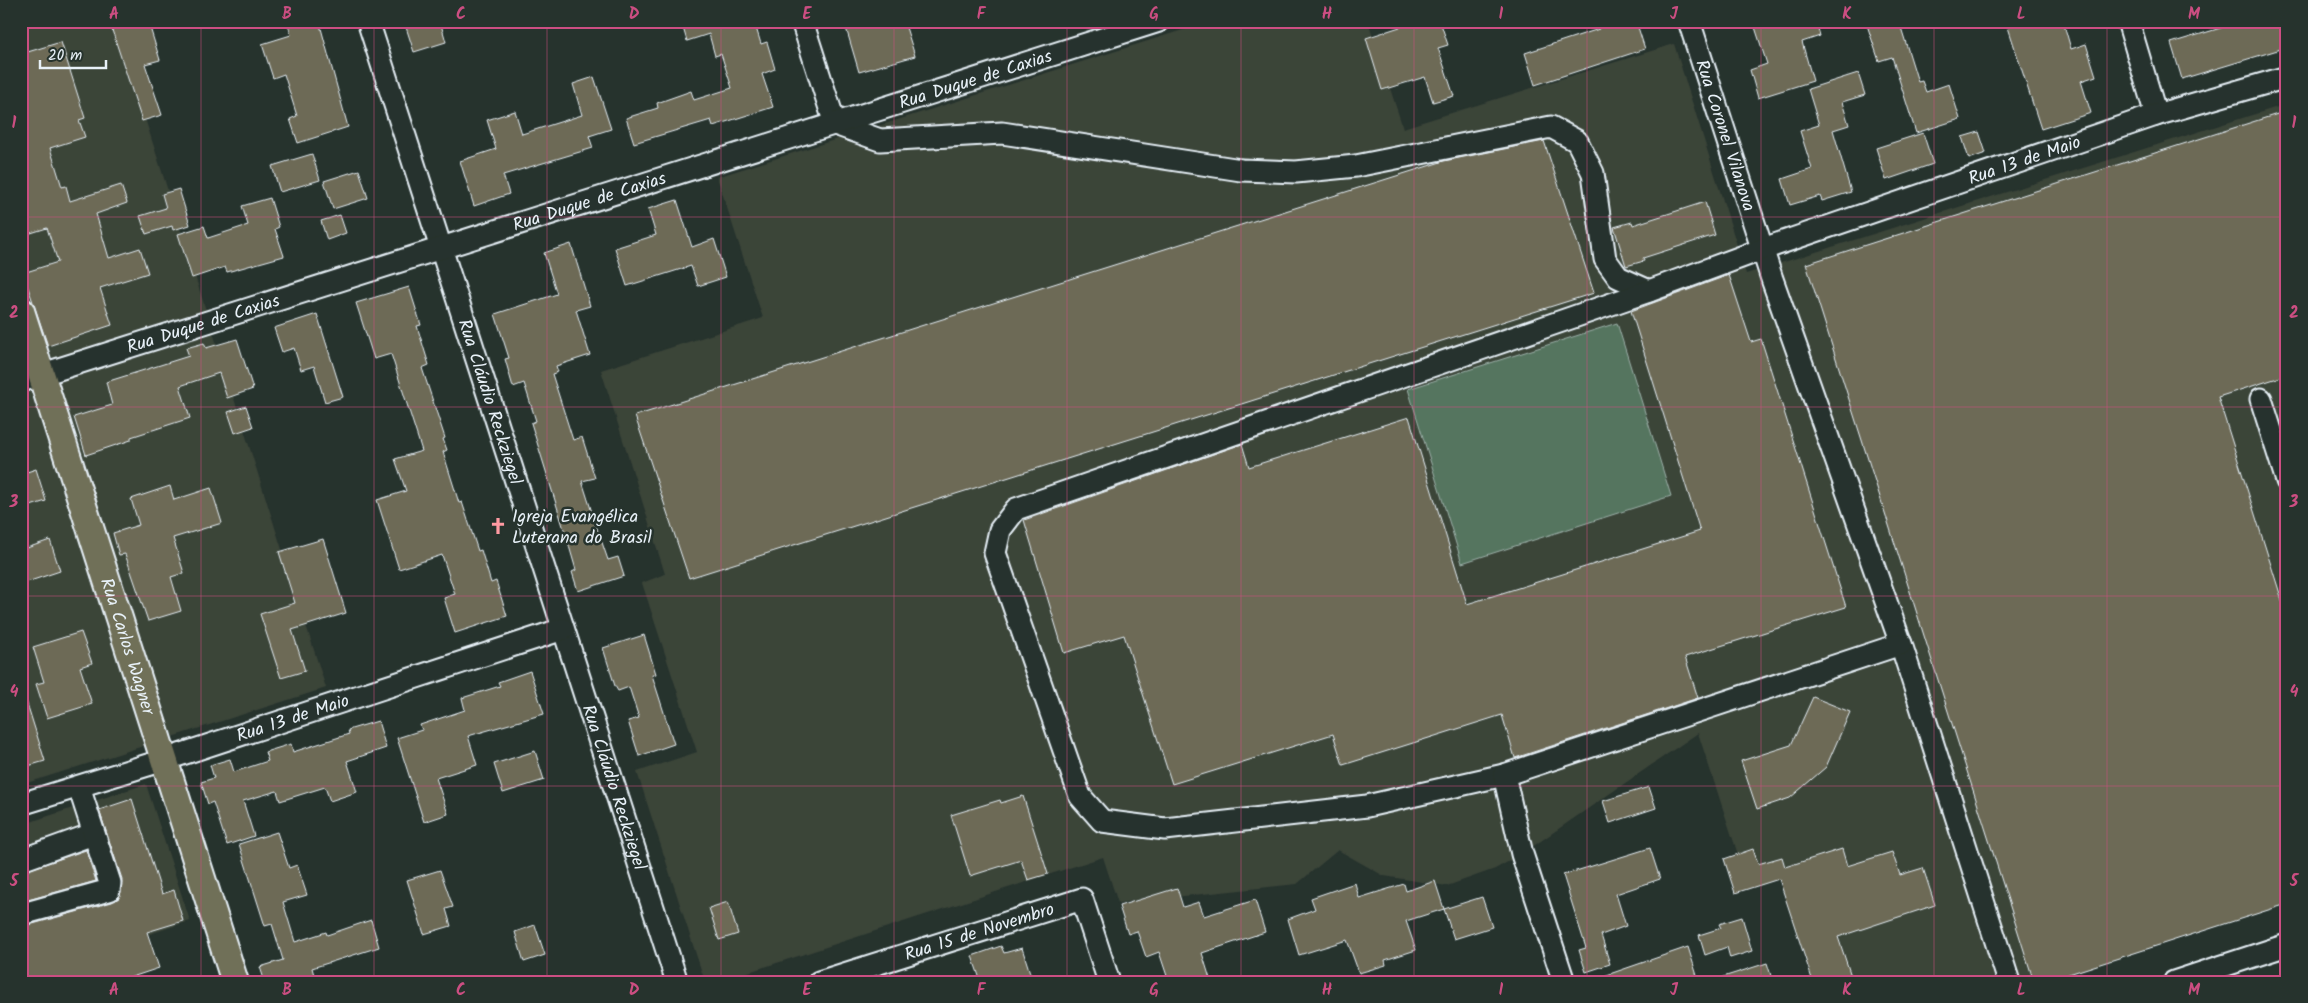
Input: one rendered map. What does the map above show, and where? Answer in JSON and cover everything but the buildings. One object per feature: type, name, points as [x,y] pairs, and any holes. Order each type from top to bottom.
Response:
[{"type":"main road","name":"Rua Carlos Wagner","points":[[21,311],[31,378],[164,760],[235,982]]},
{"type":"street","name":"Rua Cláudio Reckziegel","points":[[368,21],[677,982]]},
{"type":"street","points":[[802,21],[835,124],[880,140],[1002,133],[1241,170],[1296,172],[1356,166],[1551,127],[1577,141],[1593,173],[1605,259],[1618,277],[1649,292]]},
{"type":"street","name":"Rua Duque de Caxias","points":[[31,378],[441,250],[1159,21]]},
{"type":"street","name":"Rua Coronel Vilanova","points":[[1689,21],[1763,249],[1901,644],[2009,982]]},
{"type":"street","points":[[2128,21],[2156,115]]},
{"type":"street","name":"Rua 13 de Maio","points":[[1901,644],[1504,775],[1367,806],[1166,829],[1102,821],[1080,796],[995,553],[1000,530],[1016,509],[1649,292],[1763,249],[2156,115],[2287,77]]},
{"type":"street","points":[[2261,400],[2287,480]]},
{"type":"street","name":"Rua 13 de Maio","points":[[21,804],[164,760],[563,629]]},
{"type":"street","points":[[1504,775],[1522,854],[1564,982]]},
{"type":"street","points":[[26,913],[109,890],[110,883],[79,787]]},
{"type":"street","points":[[21,860],[93,834]]},
{"type":"street","name":"Rua 15 de Novembro","points":[[819,982],[1082,899],[1109,982]]},
{"type":"street","points":[[2174,982],[2287,945]]},
{"type":"shaded area","points":[[21,21],[114,21],[326,688],[27,783],[21,765]]},
{"type":"shaded area","points":[[1211,21],[1368,21],[1403,128],[1674,44],[1746,274],[2287,104],[2287,904],[2044,982],[1852,982],[1817,865],[1748,885],[1698,733],[1522,854],[1495,869],[1447,886],[1384,876],[1338,850],[1297,884],[1118,903],[1103,857],[718,982],[705,982],[637,772],[697,752],[642,583],[665,574],[601,370],[763,318],[717,177]]},
{"type":"shaded area","points":[[146,784],[190,921],[85,955],[21,982],[21,825]]},
{"type":"green space","points":[[1617,323],[1671,496],[1462,563],[1408,389]]},
{"type":"place","name":"Igreja Evangélica Luterana do Brasil","points":[[498,526]]}]
